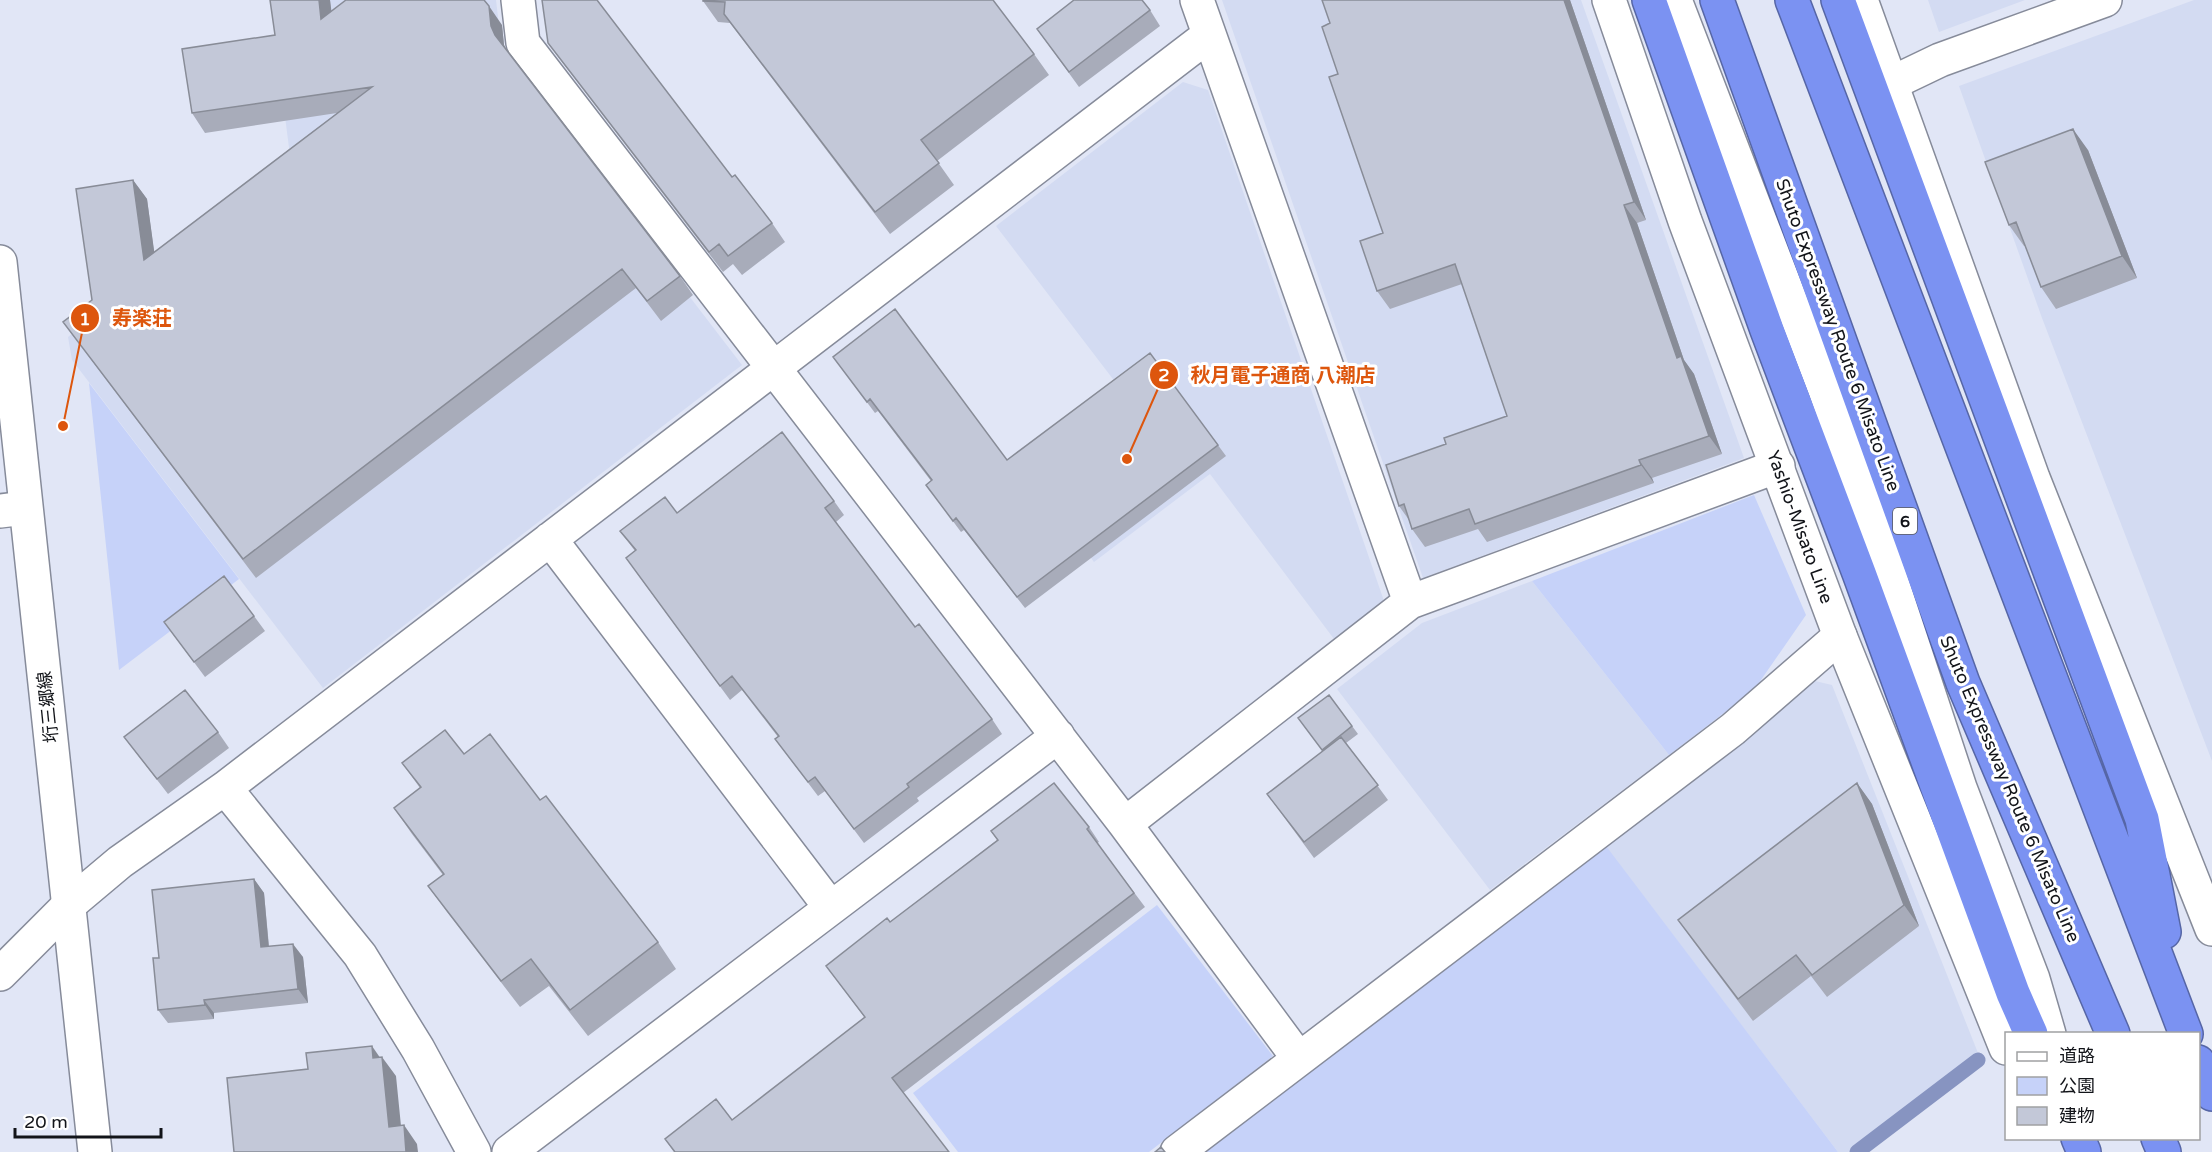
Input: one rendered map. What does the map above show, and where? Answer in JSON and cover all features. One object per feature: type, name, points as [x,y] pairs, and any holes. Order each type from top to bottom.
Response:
[{"type":"highway","points":[[1650,0],[1767,330],[2013,993],[2030,1032]]},
{"type":"highway","name":"Shuto Expressway Route 6 Misato Line","points":[[1717,0],[1964,683],[2112,1032]]},
{"type":"highway","points":[[1792,0],[2184,1028]]},
{"type":"highway","points":[[1838,0],[2142,819],[2184,1028]]},
{"type":"highway","points":[[2200,1064],[2212,1094]]},
{"type":"street","points":[[518,0],[523,43],[1058,736],[1299,1059]]},
{"type":"street","points":[[1197,0],[1410,602]]},
{"type":"street","name":"Yashio-Misato Line","points":[[1609,0],[1685,221],[1840,636],[2005,1043]]},
{"type":"street","points":[[1675,0],[1825,390],[1890,576],[1960,788],[2033,979],[2048,1032]]},
{"type":"street","points":[[1861,0],[2033,478],[2205,888],[2212,928]]},
{"type":"street","points":[[1892,83],[1940,60],[2104,0]]},
{"type":"street","points":[[0,974],[70,904],[120,862],[225,788],[1209,35]]},
{"type":"street","name":"垳三郷線","points":[[0,262],[13,510],[70,904],[95,1152]]},
{"type":"street","points":[[1125,824],[1410,602],[1778,466]]},
{"type":"street","points":[[550,539],[831,908]]},
{"type":"street","points":[[1177,1152],[1733,729],[1840,636]]},
{"type":"street","points":[[509,1152],[1058,736]]},
{"type":"street","points":[[225,788],[360,955],[418,1049],[474,1152]]},
{"type":"street","points":[[2073,1140],[2083,1152]]},
{"type":"shaded area","points":[[270,0],[496,0],[502,52],[742,365],[323,688],[72,360],[68,337],[291,163]]},
{"type":"shaded area","points":[[1222,0],[1581,0],[1744,458],[1423,578]]},
{"type":"shaded area","points":[[1928,0],[2025,0],[1939,32]]},
{"type":"shaded area","points":[[2194,0],[2212,0],[2212,761],[2042,318],[1959,86]]},
{"type":"shaded area","points":[[1183,82],[1208,90],[1384,601],[1334,639],[1210,474],[1094,562],[1019,463],[1119,387],[996,226]]},
{"type":"shaded area","points":[[1532,581],[1669,755],[1490,890],[1337,689],[1422,623]]},
{"type":"shaded area","points":[[1815,681],[1832,685],[1978,1053],[1848,1152],[1838,1152],[1603,843]]},
{"type":"green space","points":[[89,383],[239,579],[119,670]]},
{"type":"green space","points":[[1754,495],[1806,615],[1754,690],[1669,755],[1532,581]]},
{"type":"green space","points":[[1603,842],[1838,1152],[1198,1152]]},
{"type":"green space","points":[[1157,905],[1273,1056],[1149,1152],[958,1152],[913,1093]]},
{"type":"building","points":[[270,0],[319,0],[321,19],[346,0],[484,0],[489,6],[491,26],[495,35],[680,276],[647,301],[622,269],[243,559],[63,322],[92,300],[76,189],[133,180],[144,260],[372,87],[192,113],[182,49],[275,35]]},
{"type":"building","points":[[542,0],[597,0],[732,177],[735,175],[772,223],[728,256],[719,244],[709,252],[548,43]]},
{"type":"building","points":[[703,0],[993,0],[1034,54],[921,140],[939,163],[875,212],[724,14],[725,2]]},
{"type":"building","points":[[1074,0],[1142,0],[1150,10],[1069,72],[1037,29]]},
{"type":"building","points":[[1322,0],[1564,0],[1634,202],[1624,205],[1677,358],[1681,356],[1709,436],[1639,460],[1641,465],[1475,524],[1469,509],[1412,529],[1404,504],[1399,506],[1386,465],[1446,444],[1444,438],[1507,416],[1455,264],[1377,291],[1360,241],[1383,233],[1329,77],[1338,74],[1322,27],[1330,23]]},
{"type":"building","points":[[2073,129],[2122,256],[2041,287],[2016,222],[2009,225],[1985,162]]},
{"type":"building","points":[[895,309],[1007,460],[1150,353],[1218,445],[1017,597],[956,518],[953,521],[926,485],[932,480],[870,399],[867,402],[833,357]]},
{"type":"building","points":[[782,432],[834,501],[825,508],[915,627],[919,624],[992,719],[907,784],[909,787],[854,829],[815,777],[808,782],[775,739],[779,736],[732,676],[720,686],[626,558],[636,550],[620,531],[665,497],[677,513]]},
{"type":"building","points":[[224,576],[254,616],[194,662],[164,622]]},
{"type":"building","points":[[185,690],[218,732],[157,779],[124,737]]},
{"type":"building","points":[[1329,695],[1352,726],[1322,750],[1298,718]]},
{"type":"building","points":[[445,730],[464,754],[490,734],[540,800],[546,796],[658,942],[570,1010],[531,959],[501,981],[428,886],[444,874],[394,808],[421,787],[402,763]]},
{"type":"building","points":[[1341,737],[1378,785],[1304,842],[1267,794]]},
{"type":"building","points":[[1054,783],[1089,827],[1087,829],[1134,893],[892,1078],[949,1152],[675,1152],[665,1139],[716,1099],[732,1120],[865,1017],[826,966],[887,918],[890,922],[998,840],[991,831]]},
{"type":"building","points":[[1857,783],[1904,905],[1812,975],[1796,955],[1738,999],[1678,920]]},
{"type":"building","points":[[254,879],[261,947],[293,944],[298,989],[204,1000],[205,1005],[158,1010],[153,958],[159,958],[152,890]]},
{"type":"building","points":[[372,1046],[373,1058],[382,1057],[389,1127],[404,1125],[406,1152],[234,1152],[227,1078],[308,1069],[306,1053]]},
{"type":"building","points":[[1161,1147],[1165,1152],[1155,1152]]},
{"type":"waterway","points":[[1857,1152],[1978,1060]]},
{"type":"place","name":"寿楽荘","points":[[63,426]]},
{"type":"place","name":"秋月電子通商 八潮店","points":[[1127,459]]}]
